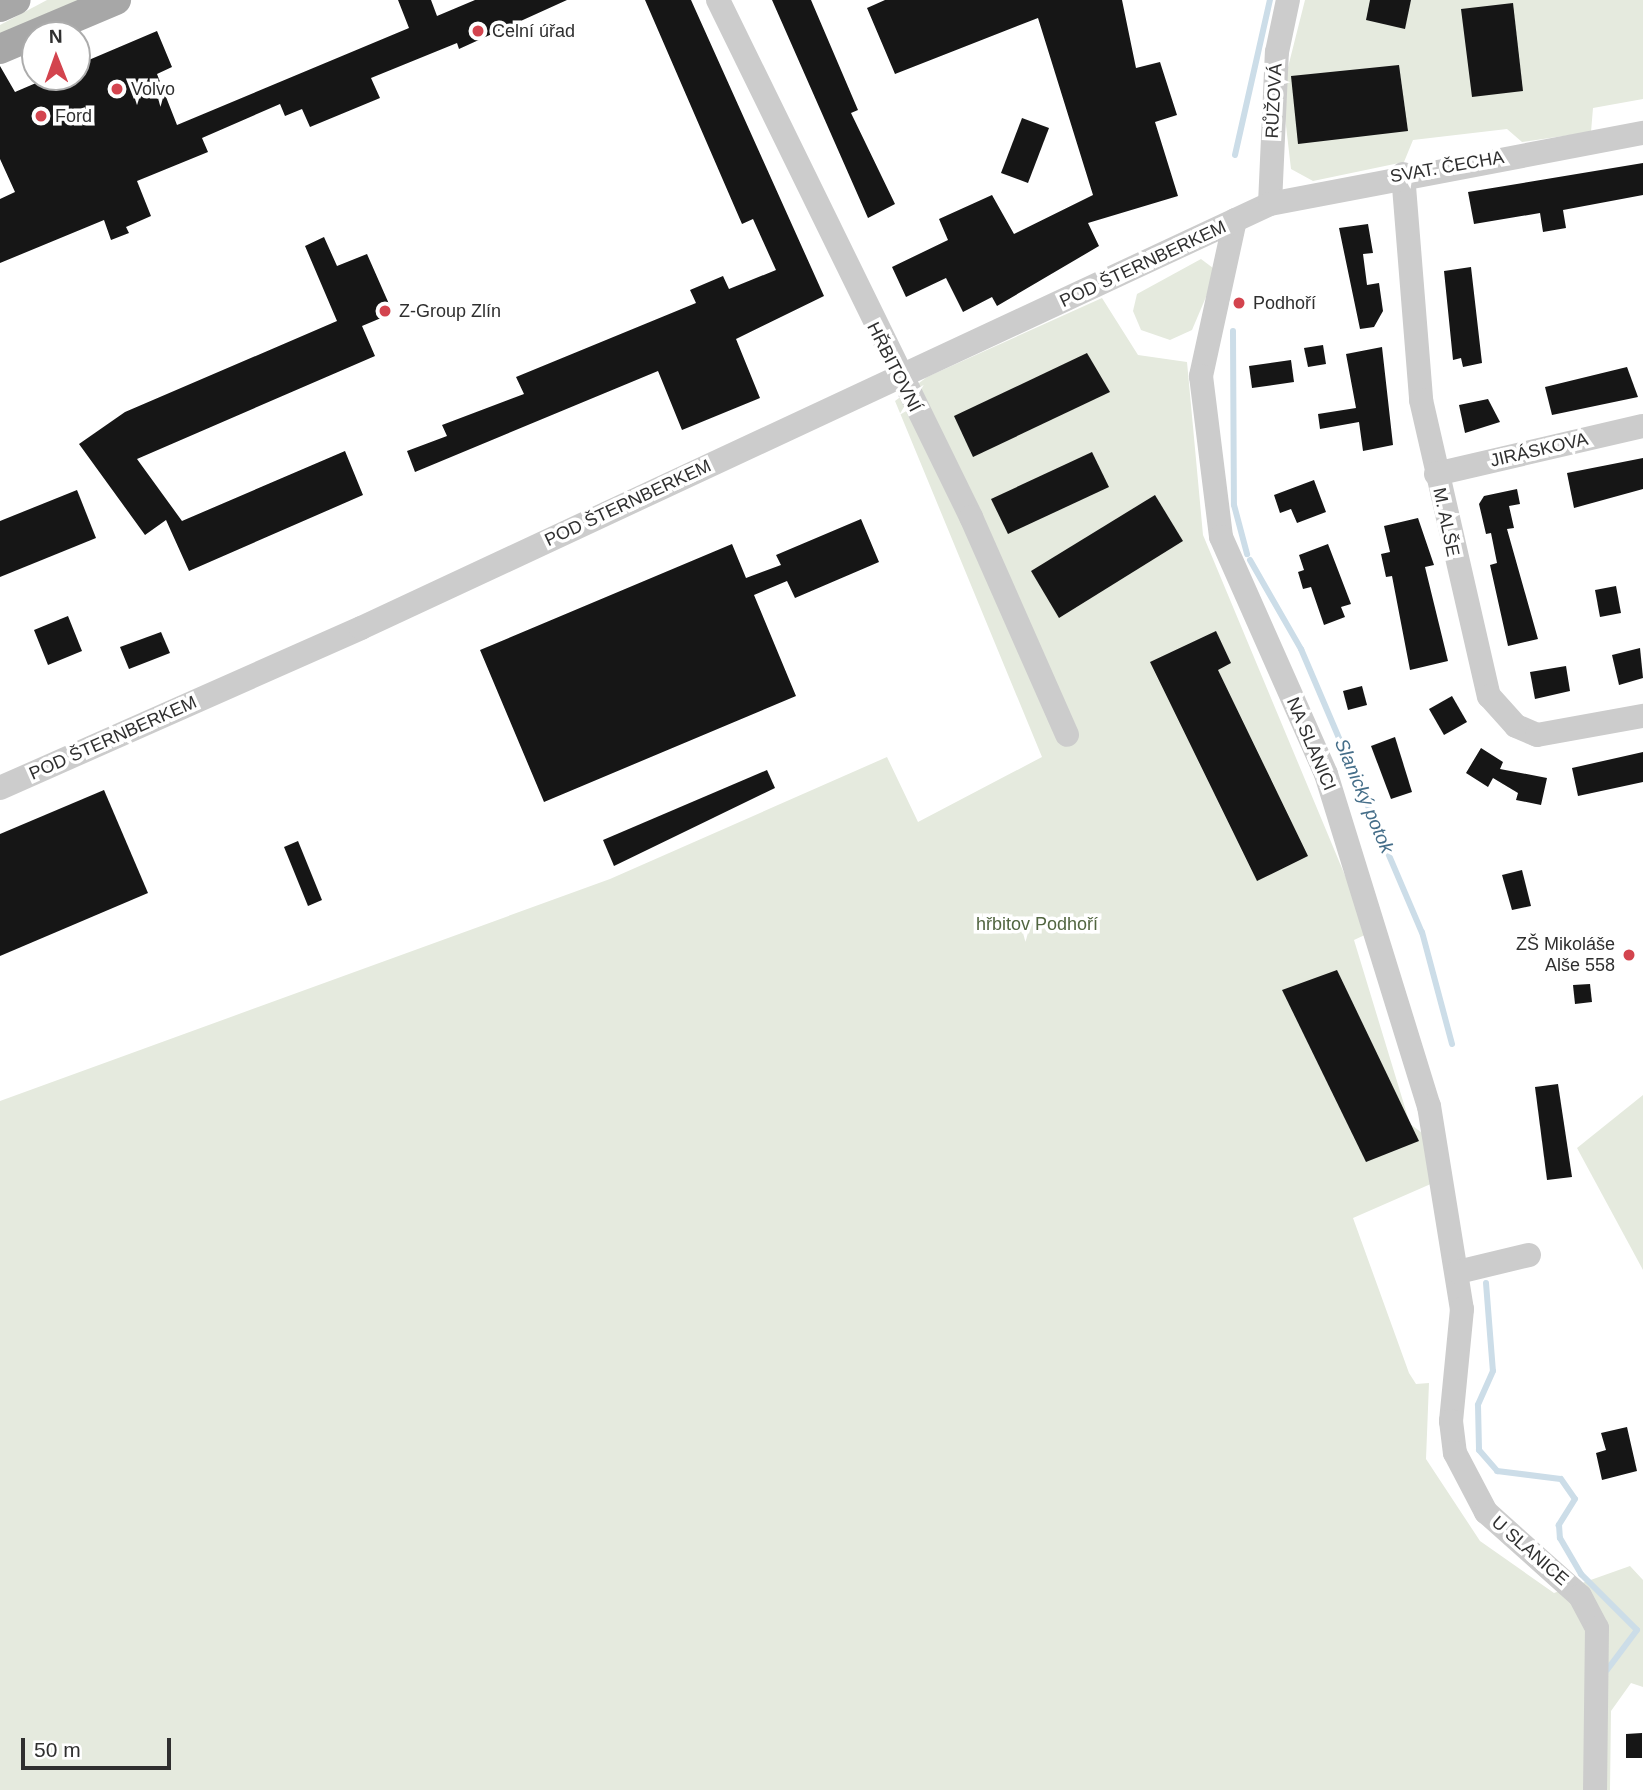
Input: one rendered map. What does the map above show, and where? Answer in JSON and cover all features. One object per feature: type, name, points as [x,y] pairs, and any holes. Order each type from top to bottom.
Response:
[{"type":"main road","points":[[0,6],[16,0]]},
{"type":"main road","points":[[0,49],[116,0]]},
{"type":"street","name":"HŘBITOVNÍ","points":[[718,0],[898,377],[971,517],[1068,735]]},
{"type":"street","name":"RŮŽOVÁ","points":[[1253,211],[1287,0]]},
{"type":"street","name":"SVAT. ČECHA","points":[[1253,211],[1403,174],[1643,133]]},
{"type":"street","name":"M. ALŠE","points":[[1403,174],[1416,360],[1436,474],[1482,673],[1502,713],[1516,726],[1552,737],[1643,716]]},
{"type":"street","name":"POD ŠTERNBERKEM","points":[[0,788],[362,628],[1253,211]]},
{"type":"street","name":"NA SLANICI","points":[[1253,211],[1201,376],[1220,537],[1326,774],[1429,1105],[1458,1272]]},
{"type":"street","name":"JIRÁSKOVA","points":[[1436,474],[1643,426]]},
{"type":"street","points":[[1458,1272],[1529,1255]]},
{"type":"street","name":"U SLANICE","points":[[1458,1272],[1462,1327],[1451,1421],[1455,1453],[1486,1512],[1580,1596],[1597,1628],[1595,1790]]},
{"type":"green space","points":[[47,0],[85,0],[35,21],[21,21],[21,27],[0,36],[0,25]]},
{"type":"green space","points":[[1305,0],[1643,0],[1643,99],[1593,108],[1591,132],[1522,142],[1507,129],[1413,140],[1404,162],[1313,181],[1291,169],[1282,91]]},
{"type":"green space","points":[[1201,259],[1217,271],[1192,330],[1170,340],[1141,330],[1133,311],[1137,294]]},
{"type":"green space","name":"hřbitov Podhoří","points":[[1102,298],[1138,355],[1187,362],[1203,535],[1369,933],[1354,940],[1410,1124],[1425,1135],[1433,1183],[1353,1218],[1409,1373],[1416,1384],[1429,1383],[1426,1459],[1480,1541],[1554,1593],[1630,1566],[1643,1580],[1643,1687],[1631,1683],[1611,1711],[1610,1790],[0,1790],[0,1101],[610,879],[887,757],[918,822],[1042,757],[895,401],[927,377]]},
{"type":"green space","points":[[1643,1095],[1643,1270],[1577,1148]]},
{"type":"building","points":[[398,0],[431,0],[437,16],[475,0],[567,0],[459,49],[457,43],[371,78],[380,98],[310,127],[302,109],[285,116],[280,104],[202,138],[208,152],[137,181],[151,216],[126,227],[129,233],[111,240],[104,220],[0,263],[0,199],[15,192],[0,159],[0,66],[15,92],[21,89],[91,91],[91,59],[157,31],[172,67],[157,74],[177,125],[409,28]]},
{"type":"building","points":[[645,0],[691,0],[824,296],[736,339],[760,398],[682,430],[658,371],[415,472],[407,451],[447,436],[442,425],[524,394],[516,377],[696,303],[690,290],[723,276],[729,289],[776,270],[753,219],[742,224]]},
{"type":"building","points":[[772,0],[811,0],[858,110],[851,113],[895,204],[868,218]]},
{"type":"building","points":[[885,0],[1122,0],[1136,68],[1160,62],[1177,115],[1155,122],[1178,196],[1088,223],[1099,246],[997,306],[992,297],[963,312],[946,278],[906,297],[892,267],[948,240],[939,219],[992,195],[1014,234],[1093,195],[1038,18],[895,74],[867,8]]},
{"type":"building","points":[[1370,0],[1411,0],[1405,29],[1366,20]]},
{"type":"building","points":[[1513,3],[1523,91],[1472,97],[1461,9]]},
{"type":"building","points":[[1399,65],[1408,131],[1298,144],[1291,76]]},
{"type":"building","points":[[1022,118],[1049,128],[1028,183],[1001,173]]},
{"type":"building","points":[[1643,163],[1643,195],[1563,210],[1566,228],[1543,232],[1540,213],[1474,224],[1468,192]]},
{"type":"building","points":[[1368,224],[1373,253],[1363,254],[1367,285],[1379,283],[1383,311],[1374,327],[1360,329],[1339,228]]},
{"type":"building","points":[[324,237],[337,266],[367,254],[393,313],[362,326],[375,356],[137,459],[182,521],[345,451],[363,495],[189,571],[166,520],[145,535],[79,444],[125,412],[337,321],[305,246]]},
{"type":"building","points":[[1471,267],[1482,363],[1463,367],[1461,358],[1453,360],[1444,271]]},
{"type":"building","points":[[1323,345],[1326,364],[1308,367],[1304,348]]},
{"type":"building","points":[[1382,347],[1393,445],[1363,451],[1359,422],[1320,429],[1318,414],[1356,408],[1346,354]]},
{"type":"building","points":[[1087,353],[1110,392],[973,457],[954,416]]},
{"type":"building","points":[[1291,360],[1294,382],[1252,388],[1249,366]]},
{"type":"building","points":[[1627,367],[1638,397],[1552,415],[1545,387]]},
{"type":"building","points":[[1488,399],[1500,422],[1465,433],[1459,405]]},
{"type":"building","points":[[1092,452],[1109,487],[1008,534],[991,499]]},
{"type":"building","points":[[1643,458],[1643,489],[1574,508],[1567,473]]},
{"type":"building","points":[[1314,480],[1326,512],[1297,523],[1291,509],[1280,513],[1274,495]]},
{"type":"building","points":[[1517,489],[1520,504],[1509,506],[1514,528],[1507,529],[1538,639],[1508,646],[1490,565],[1497,563],[1491,533],[1486,534],[1479,504],[1484,496]]},
{"type":"building","points":[[77,490],[96,538],[0,577],[0,521]]},
{"type":"building","points":[[1155,495],[1183,541],[1059,618],[1031,571]]},
{"type":"building","points":[[1418,518],[1434,565],[1425,567],[1448,661],[1410,670],[1392,576],[1386,577],[1381,554],[1390,552],[1384,526]]},
{"type":"building","points":[[861,519],[879,562],[795,598],[787,581],[754,595],[796,696],[544,802],[480,650],[732,544],[746,578],[781,565],[776,555]]},
{"type":"building","points":[[1328,544],[1351,604],[1341,607],[1345,617],[1324,625],[1311,587],[1303,589],[1298,572],[1304,570],[1299,555]]},
{"type":"building","points":[[1616,586],[1621,613],[1600,617],[1595,590]]},
{"type":"building","points":[[68,616],[82,651],[48,665],[34,630]]},
{"type":"building","points":[[1216,631],[1231,663],[1218,670],[1308,856],[1257,881],[1150,662]]},
{"type":"building","points":[[161,632],[170,653],[129,669],[120,647]]},
{"type":"building","points":[[1640,648],[1643,678],[1619,685],[1612,655]]},
{"type":"building","points":[[1566,666],[1570,691],[1535,699],[1530,672]]},
{"type":"building","points":[[1362,686],[1367,705],[1348,710],[1343,691]]},
{"type":"building","points":[[1452,696],[1467,722],[1444,735],[1429,709]]},
{"type":"building","points":[[1395,737],[1412,792],[1391,799],[1371,746]]},
{"type":"building","points":[[1481,748],[1503,762],[1500,769],[1547,778],[1541,805],[1516,800],[1518,793],[1493,778],[1488,787],[1466,773]]},
{"type":"building","points":[[1643,752],[1643,782],[1578,796],[1572,768]]},
{"type":"building","points":[[767,770],[775,788],[614,866],[603,840]]},
{"type":"building","points":[[104,790],[148,893],[0,956],[0,834]]},
{"type":"building","points":[[298,841],[322,900],[308,906],[284,847]]},
{"type":"building","points":[[1522,870],[1531,906],[1512,910],[1502,875]]},
{"type":"building","points":[[1337,970],[1419,1141],[1366,1162],[1282,990]]},
{"type":"building","points":[[1590,984],[1592,1002],[1575,1004],[1573,985]]},
{"type":"building","points":[[1558,1084],[1572,1177],[1547,1180],[1535,1087]]},
{"type":"building","points":[[1627,1427],[1637,1471],[1602,1480],[1596,1453],[1606,1450],[1601,1433]]},
{"type":"building","points":[[1642,1733],[1642,1758],[1626,1758],[1626,1734]]},
{"type":"waterway","name":"Slanický potok","points":[[1235,155],[1270,0]]},
{"type":"waterway","name":"Slanický potok","points":[[1233,331],[1234,505],[1247,554]]},
{"type":"waterway","name":"Slanický potok","points":[[1250,560],[1301,649],[1422,932],[1452,1044]]},
{"type":"waterway","name":"Slanický potok","points":[[1486,1283],[1493,1371],[1478,1405],[1479,1450],[1497,1471],[1561,1479],[1575,1499],[1559,1525],[1560,1538],[1581,1574],[1637,1630],[1607,1670]]},
{"type":"place","name":"Celní úřad","points":[[478,31]]},
{"type":"place","name":"Volvo","points":[[117,89]]},
{"type":"place","name":"Ford","points":[[41,116]]},
{"type":"place","name":"Podhoří","points":[[1239,303]]},
{"type":"place","name":"Z-Group Zlín","points":[[385,311]]},
{"type":"place","name":"ZŠ Mikoláše Alše 558","points":[[1629,955]]}]
